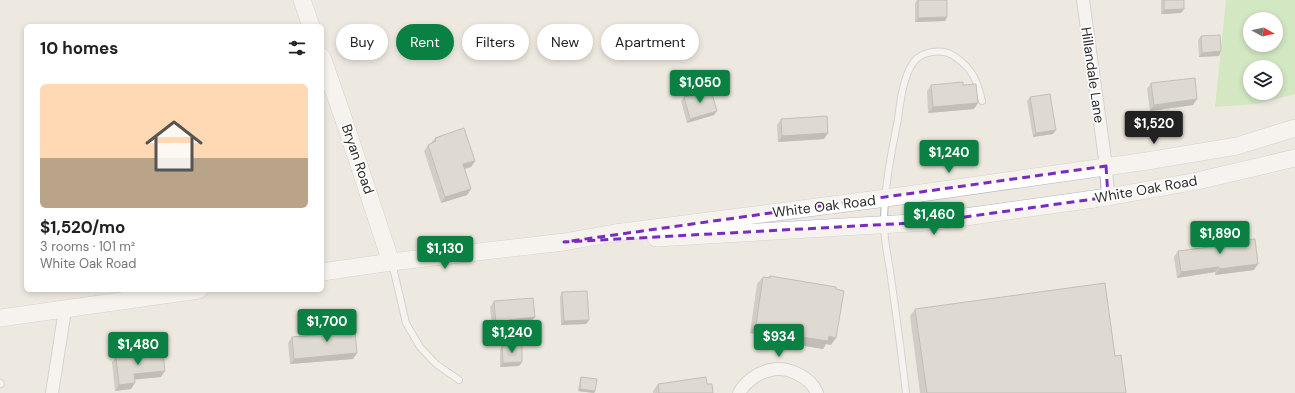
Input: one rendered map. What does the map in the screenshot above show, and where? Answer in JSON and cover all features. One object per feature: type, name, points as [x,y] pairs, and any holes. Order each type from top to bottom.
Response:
[{"type":"street","points":[[302,0],[310,24]]},
{"type":"street","name":"Hillandale Lane","points":[[1082,0],[1106,166],[1108,197]]},
{"type":"street","name":"Bryan Road","points":[[324,64],[348,130],[391,262]]},
{"type":"street","name":"White Oak Road","points":[[324,272],[391,262],[564,242],[615,233],[886,198],[1147,161],[1237,146],[1295,128]]},
{"type":"street","name":"White Oak Road","points":[[564,242],[929,222],[1108,197],[1197,181],[1295,158]]},
{"type":"street","points":[[0,318],[186,292]]},
{"type":"street","points":[[52,393],[65,310]]},
{"type":"street","points":[[739,393],[756,375],[771,369],[798,373],[809,382],[817,393]]},
{"type":"lane","points":[[906,393],[884,225],[888,175],[902,95],[907,76],[913,63],[922,55],[932,52],[951,54],[968,67],[977,81],[982,101]]},
{"type":"lane","points":[[391,262],[406,323],[420,347],[436,364],[460,380]]},
{"type":"highlighted area","points":[[1106,166],[1108,197],[929,222],[564,242]]},
{"type":"green space","points":[[1226,0],[1295,0],[1295,94],[1283,97],[1283,60],[1243,60],[1243,100],[1272,100],[1256,104],[1215,107]]},
{"type":"building","points":[[918,0],[947,0],[947,17],[918,18]]},
{"type":"building","points":[[1164,0],[1184,0],[1184,9],[1164,10]]},
{"type":"building","points":[[1220,35],[1221,51],[1202,53],[1201,36]]},
{"type":"building","points":[[1195,78],[1197,99],[1154,105],[1151,83]]},
{"type":"building","points":[[963,82],[963,85],[976,84],[978,103],[933,107],[931,85]]},
{"type":"building","points":[[711,90],[717,111],[690,119],[684,97]]},
{"type":"building","points":[[1050,94],[1056,130],[1036,133],[1030,97]]},
{"type":"building","points":[[827,116],[828,133],[782,136],[781,119]]},
{"type":"building","points":[[464,128],[475,161],[463,164],[471,189],[445,197],[428,145],[436,141],[435,138]]},
{"type":"building","points":[[1235,236],[1235,241],[1255,239],[1258,264],[1181,272],[1178,251],[1217,246],[1216,238]]},
{"type":"building","points":[[770,276],[836,287],[836,289],[844,291],[836,338],[829,336],[828,341],[762,331],[762,326],[756,325],[763,277],[770,278]]},
{"type":"building","points":[[1105,283],[1115,356],[1121,355],[1126,393],[927,393],[915,309]]},
{"type":"building","points":[[587,291],[589,320],[564,321],[562,292]]},
{"type":"building","points":[[533,298],[535,317],[509,320],[510,332],[497,334],[494,301]]},
{"type":"building","points":[[354,321],[357,353],[294,359],[292,337],[336,333],[335,323]]},
{"type":"building","points":[[522,345],[522,362],[503,363],[502,346]]},
{"type":"building","points":[[163,353],[165,371],[134,374],[135,383],[119,385],[116,357]]},
{"type":"building","points":[[581,377],[597,379],[595,391],[580,389]]},
{"type":"building","points":[[706,377],[707,384],[712,384],[713,393],[659,393],[658,384]]}]
